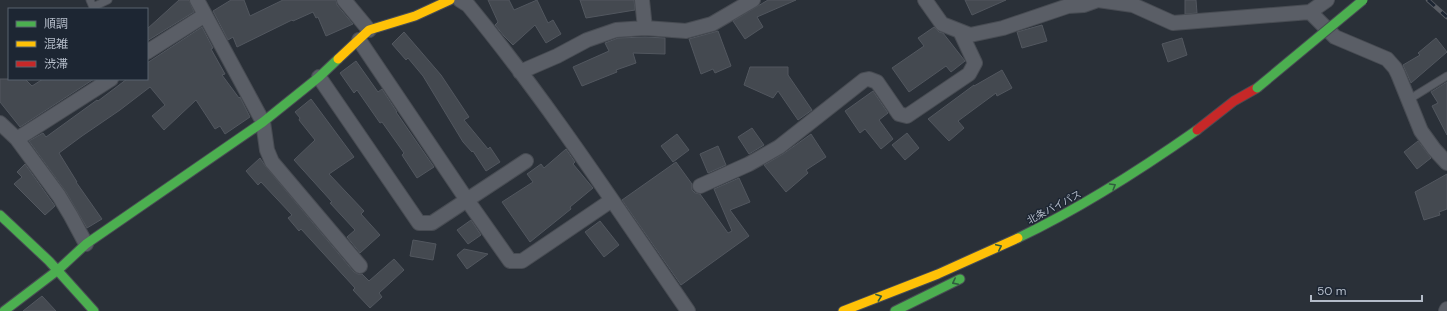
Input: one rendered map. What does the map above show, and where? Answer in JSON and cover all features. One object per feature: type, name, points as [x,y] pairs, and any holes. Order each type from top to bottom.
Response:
[{"type":"main road","points":[[4,311],[58,270],[86,244],[263,122],[320,77],[369,30],[415,16],[450,0]]},
{"type":"main road","name":"北条バイパス","points":[[1105,202],[1150,172],[1239,107],[1257,88],[1363,0]]},
{"type":"main road","name":"北条バイパス","points":[[842,311],[904,288],[1024,235],[1143,167],[1198,129],[1234,100],[1257,88]]},
{"type":"main road","name":"北条バイパス","points":[[1064,225],[1092,209]]},
{"type":"main road","points":[[0,215],[13,225],[58,270],[94,311]]},
{"type":"main road","points":[[895,311],[969,274]]},
{"type":"street","points":[[344,0],[369,30]]},
{"type":"street","points":[[460,0],[468,5],[520,72],[612,200],[688,311]]},
{"type":"street","points":[[642,0],[645,28]]},
{"type":"street","points":[[520,72],[557,56],[587,40],[616,30],[645,28],[686,31],[712,24],[753,0]]},
{"type":"street","points":[[925,0],[942,24],[970,35],[1003,28],[1068,6],[1098,0],[1133,5],[1173,23],[1310,12],[1327,0]]},
{"type":"street","points":[[148,51],[203,5],[263,122],[267,150],[272,162],[360,266]]},
{"type":"street","points":[[1310,12],[1335,37],[1387,59],[1395,68],[1421,131],[1447,163]]},
{"type":"street","points":[[700,186],[749,164],[779,147],[864,80],[869,79],[876,82],[899,114],[907,116],[969,74],[975,62],[960,31]]},
{"type":"street","points":[[359,40],[510,261],[522,261],[612,200]]},
{"type":"street","points":[[320,77],[419,223],[432,223],[526,161]]},
{"type":"street","points":[[17,139],[109,80]]},
{"type":"street","points":[[0,123],[17,139],[59,196],[86,244]]},
{"type":"lane","points":[[90,0],[93,7],[108,0]]},
{"type":"lane","points":[[1408,100],[1447,76]]},
{"type":"building","points":[[179,0],[189,0],[194,12],[148,40],[148,28]]},
{"type":"building","points":[[231,0],[244,0],[250,16],[283,0],[336,0],[337,5],[353,24],[326,36],[318,17],[316,18],[313,12],[293,21],[292,20],[237,47],[233,37],[228,40],[213,11]]},
{"type":"building","points":[[488,0],[509,0],[514,10],[537,0],[548,23],[553,20],[561,34],[546,43],[535,25],[513,45],[495,25],[498,22]]},
{"type":"building","points":[[580,0],[634,0],[635,10],[586,18]]},
{"type":"building","points":[[768,0],[796,0],[757,17],[763,27],[745,39],[733,21]]},
{"type":"building","points":[[965,0],[1006,0],[972,15]]},
{"type":"building","points":[[1185,0],[1196,0],[1197,13],[1185,14]]},
{"type":"building","points":[[1042,25],[1047,41],[1022,48],[1017,32]]},
{"type":"building","points":[[202,27],[213,48],[211,49],[225,74],[222,75],[239,98],[240,97],[250,117],[225,134],[220,126],[215,129],[196,100],[164,130],[152,116],[165,105],[150,87],[59,153],[76,182],[102,219],[87,228],[66,192],[29,141],[43,133],[46,137],[126,80],[148,80],[148,62]]},
{"type":"building","points":[[934,27],[939,32],[943,33],[965,61],[951,72],[946,66],[909,92],[892,68],[924,46],[918,38]]},
{"type":"building","points":[[718,31],[731,66],[715,73],[713,69],[701,74],[689,39]]},
{"type":"building","points":[[404,32],[441,75],[469,117],[464,120],[488,149],[490,147],[500,162],[486,171],[473,151],[472,152],[463,142],[423,76],[408,58],[406,60],[392,44]]},
{"type":"building","points":[[618,38],[665,38],[665,54],[633,53],[636,63],[616,70],[617,72],[582,86],[573,67],[609,51],[605,43]]},
{"type":"building","points":[[1182,38],[1187,55],[1168,62],[1162,44]]},
{"type":"building","points":[[1436,38],[1447,52],[1411,83],[1403,65],[1420,55],[1418,53]]},
{"type":"building","points":[[356,61],[378,92],[382,89],[434,167],[417,178],[402,155],[404,153],[382,122],[380,123],[357,90],[354,93],[340,73]]},
{"type":"building","points":[[750,67],[788,67],[788,75],[812,110],[798,120],[778,91],[773,98],[744,85]]},
{"type":"building","points":[[1002,70],[1012,88],[997,96],[996,93],[958,121],[964,128],[949,141],[928,119],[974,85]]},
{"type":"building","points":[[0,79],[26,80],[32,86],[41,80],[92,80],[20,127],[0,102]]},
{"type":"building","points":[[1447,82],[1447,135],[1432,106],[1438,103],[1431,92]]},
{"type":"building","points":[[873,91],[888,113],[879,120],[893,139],[881,149],[865,129],[860,133],[845,111]]},
{"type":"building","points":[[311,99],[354,157],[329,174],[364,211],[361,214],[380,235],[360,253],[347,237],[355,230],[294,160],[315,140],[299,120],[300,118],[295,112]]},
{"type":"building","points":[[752,128],[764,145],[749,154],[738,137]]},
{"type":"building","points":[[907,133],[919,148],[905,160],[892,145]]},
{"type":"building","points":[[677,134],[689,150],[673,162],[661,146]]},
{"type":"building","points":[[811,134],[826,157],[806,170],[808,173],[786,192],[764,165],[783,154]]},
{"type":"building","points":[[1418,141],[1431,158],[1417,169],[1404,152]]},
{"type":"building","points":[[718,146],[726,165],[708,173],[700,154]]},
{"type":"building","points":[[566,149],[575,162],[573,164],[593,188],[570,207],[571,209],[530,242],[502,202],[533,182],[527,174],[541,164],[544,168]]},
{"type":"building","points":[[260,158],[354,272],[362,274],[369,281],[394,259],[404,270],[379,293],[382,297],[370,308],[353,290],[355,288],[301,229],[299,231],[288,218],[292,215],[261,182],[258,185],[246,171]]},
{"type":"building","points":[[676,162],[692,184],[692,190],[695,193],[700,194],[728,233],[732,231],[714,189],[739,178],[750,202],[730,210],[749,236],[681,285],[622,200]]},
{"type":"building","points":[[25,164],[55,206],[45,215],[14,184],[22,177],[17,172]]},
{"type":"building","points":[[1447,174],[1447,209],[1439,212],[1440,215],[1424,220],[1415,192]]},
{"type":"building","points":[[471,220],[481,235],[468,244],[457,230]]},
{"type":"building","points":[[600,221],[619,245],[604,257],[585,232]]},
{"type":"building","points":[[413,240],[436,244],[433,260],[410,256]]},
{"type":"building","points":[[464,249],[488,254],[467,269],[457,255]]},
{"type":"building","points":[[42,296],[56,311],[23,311]]},
{"type":"railway","points":[[1428,0],[1447,17]]},
{"type":"traffic: fast","points":[[1257,88],[1363,0]]},
{"type":"traffic: fast","points":[[4,311],[58,270],[86,244],[263,122],[319,77],[338,59]]},
{"type":"traffic: fast","points":[[1018,238],[1065,214],[1110,188],[1197,130]]},
{"type":"traffic: fast","points":[[0,215],[49,261],[94,311]]},
{"type":"traffic: fast","points":[[895,311],[960,279]]},
{"type":"traffic: slow","points":[[338,59],[369,30],[415,16],[450,0]]},
{"type":"traffic: slow","points":[[843,311],[938,274],[1018,238]]},
{"type":"traffic: jam","points":[[1197,130],[1234,101],[1257,88]]}]
